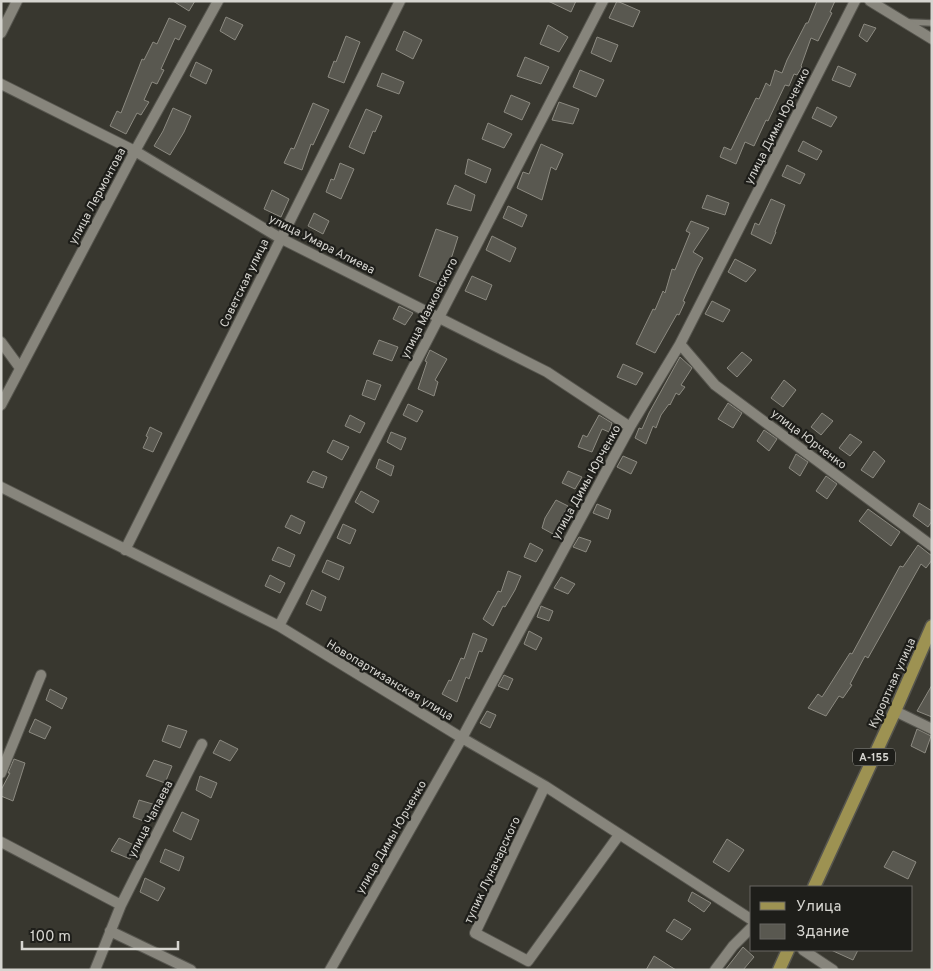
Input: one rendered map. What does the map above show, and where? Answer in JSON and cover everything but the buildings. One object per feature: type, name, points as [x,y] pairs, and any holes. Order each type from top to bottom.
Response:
[{"type":"main road","name":"Курортная улица","points":[[814,886],[895,712],[932,626]]},
{"type":"main road","points":[[780,970],[788,951]]},
{"type":"street","points":[[1,33],[17,1]]},
{"type":"street","name":"улица Лермонтова","points":[[1,404],[135,151],[218,1]]},
{"type":"street","name":"Советская улица","points":[[125,550],[400,1]]},
{"type":"street","name":"улица Маяковского","points":[[279,626],[603,1]]},
{"type":"street","name":"улица Димы Юрченко","points":[[330,970],[462,738],[630,427],[680,344],[855,1]]},
{"type":"street","points":[[870,1],[932,39]]},
{"type":"street","name":"улица Умара Алиева","points":[[1,84],[135,151],[280,238],[547,372],[630,427]]},
{"type":"street","points":[[1,342],[20,368]]},
{"type":"street","name":"улица Юрченко","points":[[680,344],[716,385],[932,546]]},
{"type":"street","name":"Новопартизанская улица","points":[[1,487],[279,626],[462,738],[545,786],[750,919]]},
{"type":"street","points":[[1,773],[41,676]]},
{"type":"street","points":[[895,712],[932,729]]},
{"type":"street","name":"улица Чапаева","points":[[94,970],[121,905],[202,744]]},
{"type":"street","name":"тупик Луначарского","points":[[545,786],[475,933],[528,961],[619,835]]},
{"type":"street","points":[[1,842],[121,905]]},
{"type":"street","points":[[715,970],[733,946],[750,930]]},
{"type":"street","points":[[110,931],[191,970]]},
{"type":"street","points":[[805,951],[834,970]]},
{"type":"lane","points":[[903,22],[932,23]]}]
